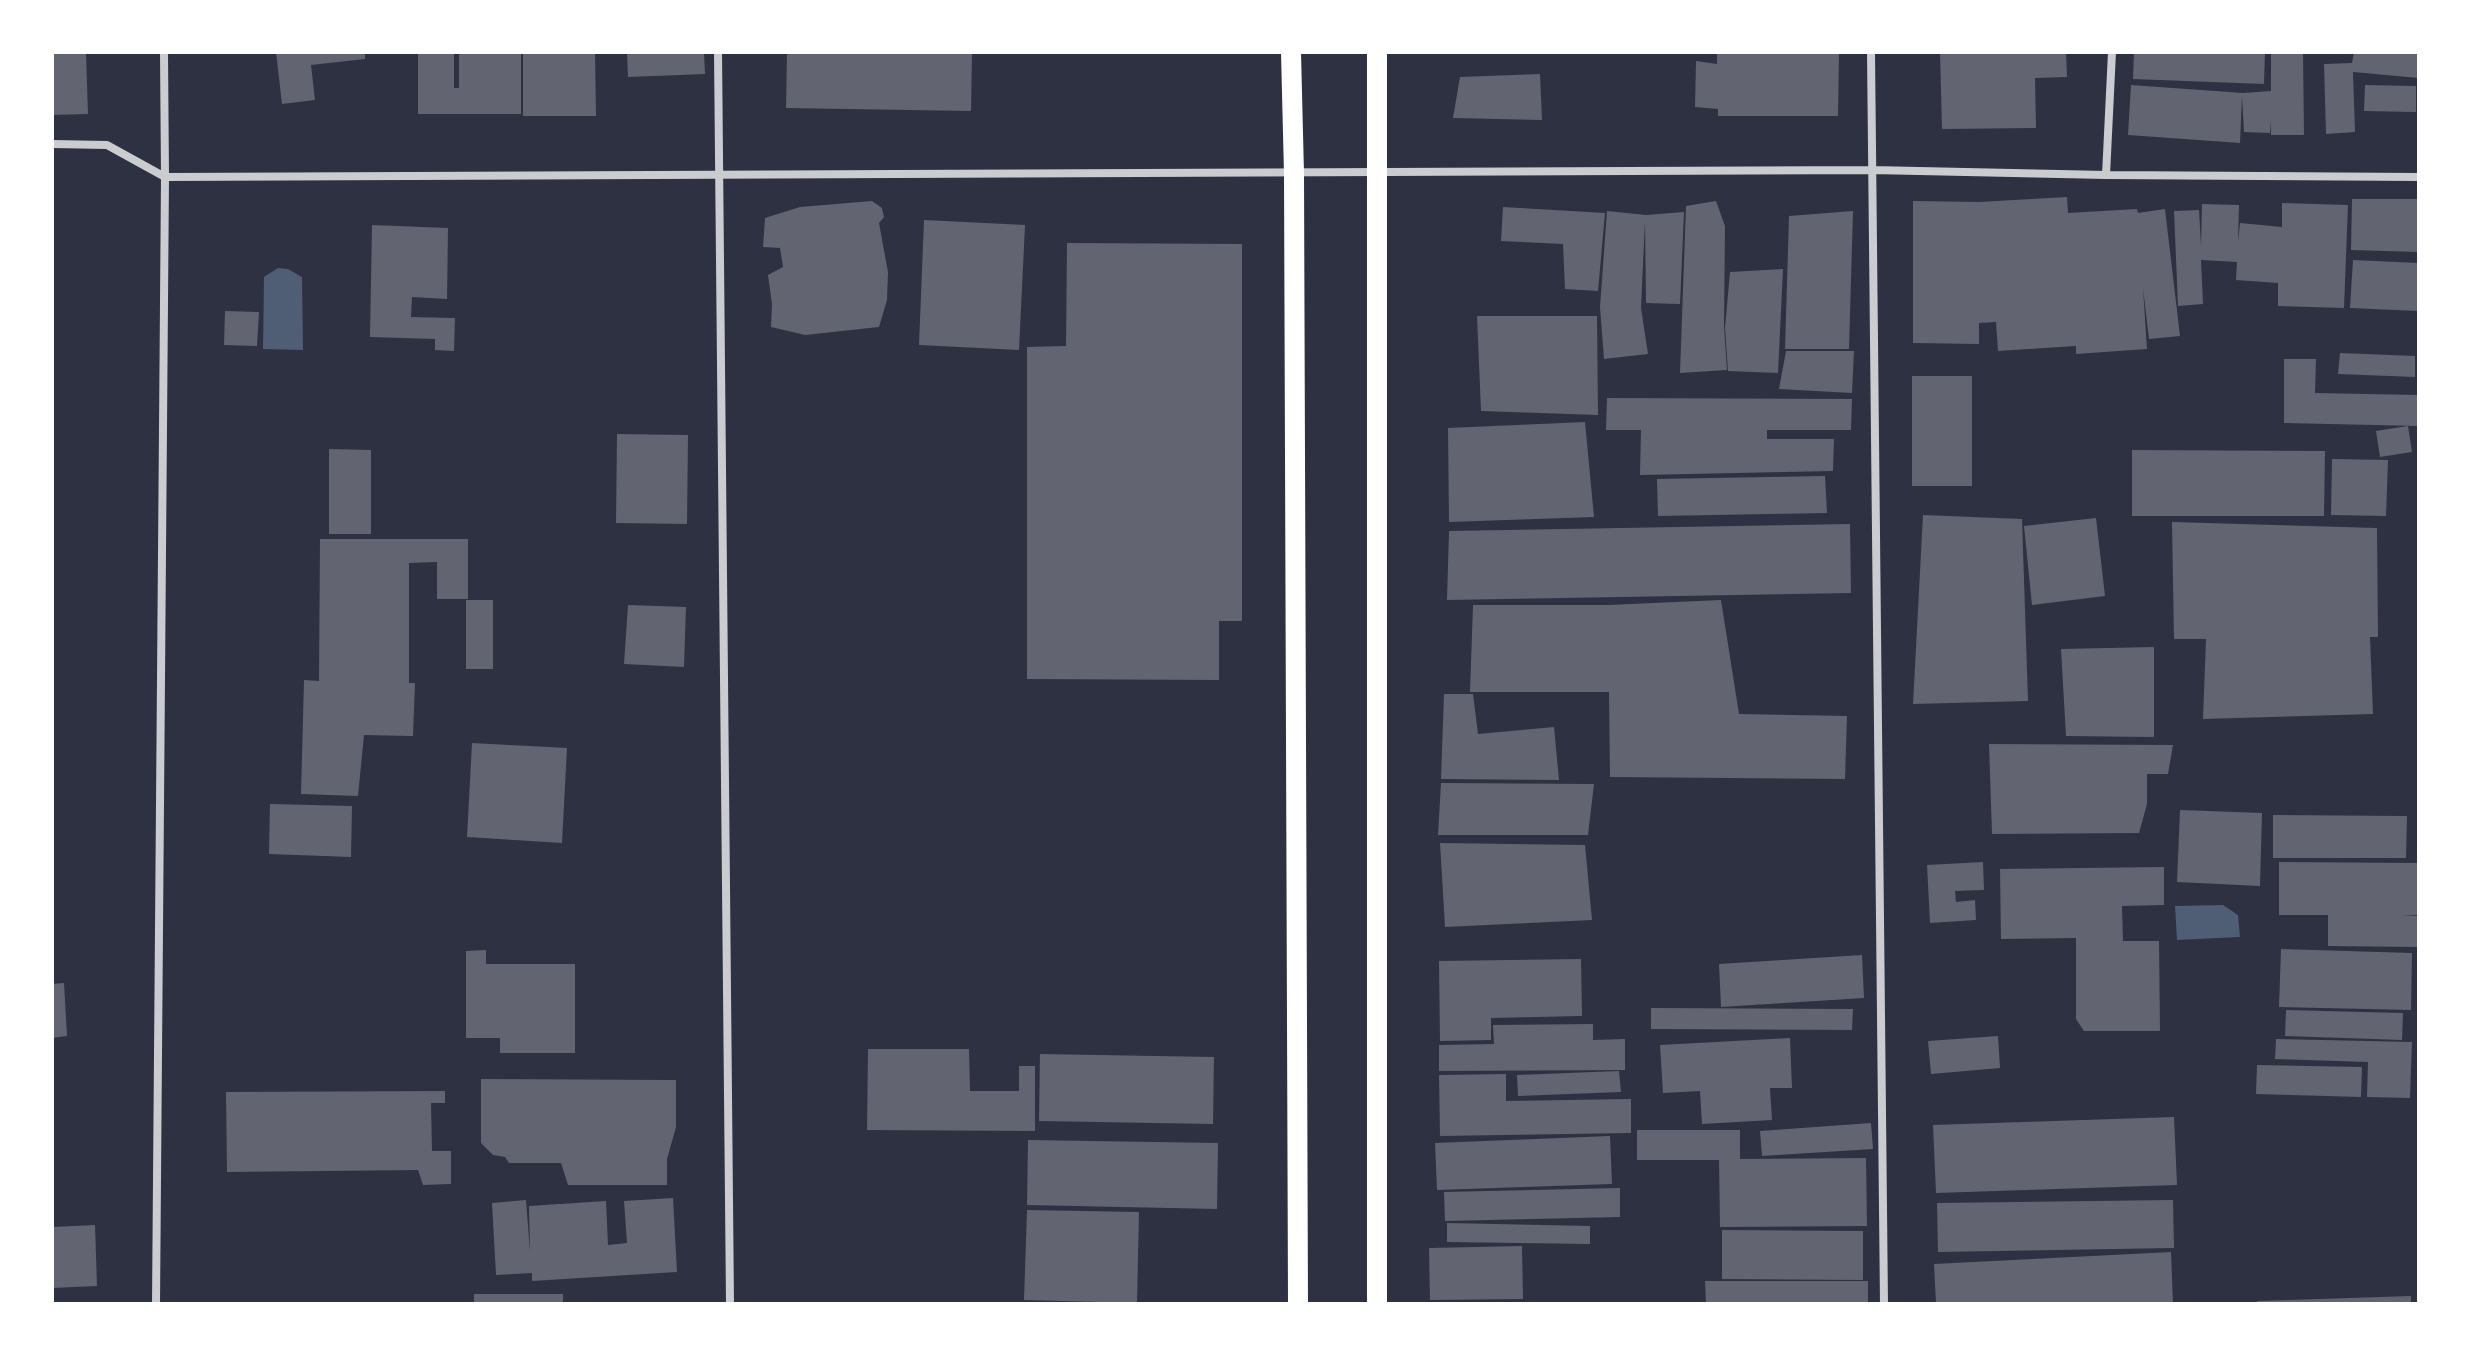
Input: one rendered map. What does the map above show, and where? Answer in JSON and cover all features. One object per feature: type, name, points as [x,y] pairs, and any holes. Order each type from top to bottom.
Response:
[{"type":"main road","points":[[1291,52],[1298,1304]]},
{"type":"main road","points":[[1377,52],[1377,1304]]},
{"type":"street","points":[[156,1304],[164,52]]},
{"type":"street","points":[[718,52],[730,1304]]},
{"type":"street","points":[[1871,52],[1884,1304]]},
{"type":"street","points":[[2106,175],[2112,52]]},
{"type":"street","points":[[52,144],[107,145],[165,177],[1872,170],[2419,177]]},
{"type":"water","points":[[278,268],[288,269],[302,277],[303,350],[263,349],[264,277]]},
{"type":"water","points":[[2223,905],[2238,915],[2240,937],[2177,940],[2175,906]]},
{"type":"building","points":[[52,52],[86,52],[88,114],[52,115]]},
{"type":"building","points":[[276,52],[365,52],[365,59],[311,65],[315,100],[282,104]]},
{"type":"building","points":[[418,52],[454,52],[454,88],[459,88],[459,52],[521,52],[521,114],[418,114]]},
{"type":"building","points":[[523,52],[595,52],[596,116],[523,116]]},
{"type":"building","points":[[627,52],[704,52],[705,74],[628,77]]},
{"type":"building","points":[[787,52],[972,52],[971,111],[786,108]]},
{"type":"building","points":[[1717,52],[1839,52],[1838,116],[1718,116],[1718,109],[1695,107],[1696,61],[1717,64]]},
{"type":"building","points":[[1940,52],[2066,52],[2067,77],[2035,78],[2036,128],[1942,129]]},
{"type":"building","points":[[2134,52],[2265,52],[2264,84],[2133,79]]},
{"type":"building","points":[[2271,52],[2303,52],[2304,135],[2271,135],[2271,120],[2270,133],[2244,132],[2242,96],[2240,143],[2128,135],[2131,85],[2243,93],[2271,91]]},
{"type":"building","points":[[2354,52],[2419,52],[2419,78],[2353,72],[2355,132],[2326,134],[2324,64],[2352,63]]},
{"type":"building","points":[[1540,74],[1542,120],[1453,118],[1460,77]]},
{"type":"building","points":[[2365,85],[2416,86],[2416,112],[2364,111]]},
{"type":"building","points":[[2067,197],[2068,213],[2137,209],[2138,213],[2165,209],[2180,336],[2149,339],[2143,288],[2147,349],[2076,354],[2076,346],[1998,351],[1996,322],[1979,323],[1979,344],[1913,343],[1913,201],[1979,202]]},
{"type":"building","points":[[2352,199],[2419,199],[2419,252],[2351,250]]},
{"type":"building","points":[[872,201],[882,208],[884,217],[879,223],[888,272],[887,300],[879,327],[805,335],[771,327],[768,275],[783,267],[780,248],[763,247],[765,218],[800,207]]},
{"type":"building","points":[[1716,201],[1725,226],[1727,370],[1680,373],[1686,206]]},
{"type":"building","points":[[2282,203],[2348,205],[2344,308],[2278,306],[2278,283],[2236,280],[2237,262],[2201,260],[2203,304],[2178,306],[2174,211],[2199,210],[2201,246],[2202,204],[2239,205],[2238,242],[2240,223],[2282,227]]},
{"type":"building","points":[[1503,207],[1605,213],[1598,291],[1565,289],[1563,244],[1501,241]]},
{"type":"building","points":[[1607,211],[1646,215],[1684,212],[1680,304],[1646,303],[1645,221],[1641,308],[1648,354],[1604,359],[1600,307]]},
{"type":"building","points":[[1853,211],[1849,349],[1785,349],[1789,216]]},
{"type":"building","points":[[924,220],[1025,225],[1019,350],[919,345]]},
{"type":"building","points":[[372,225],[448,228],[447,299],[412,297],[411,317],[455,318],[454,351],[435,350],[435,339],[370,337]]},
{"type":"building","points":[[1067,243],[1242,244],[1242,621],[1219,621],[1219,680],[1027,679],[1027,347],[1066,346]]},
{"type":"building","points":[[2353,260],[2419,263],[2418,311],[2350,308]]},
{"type":"building","points":[[1783,269],[1778,373],[1728,371],[1725,328],[1730,272]]},
{"type":"building","points":[[225,311],[259,312],[257,346],[224,345]]},
{"type":"building","points":[[1477,316],[1597,316],[1598,415],[1481,411]]},
{"type":"building","points":[[1786,351],[1854,351],[1852,393],[1779,389]]},
{"type":"building","points":[[2340,353],[2415,356],[2415,377],[2338,374]]},
{"type":"building","points":[[2284,359],[2316,359],[2315,393],[2419,395],[2419,426],[2284,423]]},
{"type":"building","points":[[1912,376],[1972,376],[1972,486],[1912,486]]},
{"type":"building","points":[[1607,398],[1852,399],[1851,430],[1767,430],[1767,439],[1834,439],[1833,471],[1640,475],[1641,430],[1606,430]]},
{"type":"building","points":[[1585,422],[1594,517],[1449,522],[1448,428]]},
{"type":"building","points":[[2408,426],[2412,452],[2380,457],[2376,431]]},
{"type":"building","points":[[617,434],[688,435],[687,524],[616,523]]},
{"type":"building","points":[[329,449],[371,450],[371,534],[329,534]]},
{"type":"building","points":[[2132,450],[2325,451],[2324,516],[2132,516]]},
{"type":"building","points":[[2332,459],[2388,460],[2386,516],[2331,515]]},
{"type":"building","points":[[1825,476],[1827,513],[1658,516],[1657,479]]},
{"type":"building","points":[[1923,515],[2022,519],[2028,701],[1913,704]]},
{"type":"building","points":[[2096,518],[2105,596],[2032,605],[2024,526]]},
{"type":"building","points":[[2172,522],[2377,528],[2378,637],[2370,637],[2373,714],[2203,719],[2206,639],[2174,639]]},
{"type":"building","points":[[1850,524],[1851,593],[1447,600],[1449,531]]},
{"type":"building","points":[[320,539],[468,539],[468,599],[437,599],[437,562],[409,563],[409,683],[415,683],[413,736],[364,735],[358,796],[301,794],[304,680],[319,681]]},
{"type":"building","points":[[466,600],[493,600],[493,669],[466,669]]},
{"type":"building","points":[[1721,600],[1739,714],[1847,716],[1845,779],[1610,777],[1609,692],[1470,692],[1473,605],[1608,605]]},
{"type":"building","points":[[628,605],[686,607],[684,667],[624,664]]},
{"type":"building","points":[[2154,647],[2154,737],[2066,736],[2061,649]]},
{"type":"building","points":[[1444,694],[1473,694],[1478,734],[1554,727],[1559,780],[1441,779]]},
{"type":"building","points":[[472,743],[567,748],[562,843],[467,837]]},
{"type":"building","points":[[1989,744],[2173,745],[2168,774],[2147,774],[2147,804],[2139,833],[1992,834]]},
{"type":"building","points":[[1441,783],[1594,784],[1588,835],[1438,835]]},
{"type":"building","points":[[270,804],[352,806],[351,857],[269,854]]},
{"type":"building","points":[[2180,810],[2262,813],[2260,886],[2177,882]]},
{"type":"building","points":[[2273,815],[2407,816],[2406,858],[2273,858]]},
{"type":"building","points":[[1440,843],[1585,845],[1592,920],[1445,927]]},
{"type":"building","points":[[1983,862],[1984,890],[1955,891],[1956,902],[1975,900],[1976,920],[1930,923],[1927,865]]},
{"type":"building","points":[[2279,862],[2419,863],[2419,915],[2401,916],[2419,916],[2419,947],[2328,946],[2328,915],[2279,915]]},
{"type":"building","points":[[2164,867],[2164,905],[2122,906],[2123,941],[2159,941],[2160,1031],[2084,1031],[2076,1019],[2076,938],[2001,939],[2000,869]]},
{"type":"building","points":[[2281,949],[2412,953],[2411,1010],[2279,1007]]},
{"type":"building","points":[[486,950],[486,964],[575,964],[575,1053],[500,1053],[500,1038],[466,1038],[466,951]]},
{"type":"building","points":[[1862,955],[1864,998],[1721,1007],[1719,964]]},
{"type":"building","points":[[1581,959],[1582,1016],[1491,1018],[1491,1040],[1440,1041],[1439,961]]},
{"type":"building","points":[[64,983],[67,1036],[52,1038],[52,984]]},
{"type":"building","points":[[1651,1008],[1853,1009],[1852,1030],[1651,1029]]},
{"type":"building","points":[[2286,1010],[2403,1013],[2402,1040],[2285,1036]]},
{"type":"building","points":[[1593,1024],[1593,1040],[1625,1039],[1625,1070],[1439,1071],[1439,1045],[1494,1044],[1493,1025]]},
{"type":"building","points":[[1998,1036],[2000,1068],[1931,1074],[1928,1041]]},
{"type":"building","points":[[1790,1038],[1792,1088],[1770,1088],[1772,1120],[1702,1124],[1700,1091],[1663,1093],[1660,1045]]},
{"type":"building","points":[[2276,1039],[2412,1042],[2410,1098],[2367,1097],[2368,1062],[2275,1059]]},
{"type":"building","points":[[868,1049],[969,1049],[970,1091],[1019,1091],[1019,1066],[1035,1066],[1035,1131],[867,1130]]},
{"type":"building","points":[[1040,1054],[1214,1057],[1213,1124],[1039,1121]]},
{"type":"building","points":[[2257,1065],[2362,1067],[2361,1097],[2256,1094]]},
{"type":"building","points":[[1619,1071],[1621,1092],[1518,1096],[1517,1075]]},
{"type":"building","points":[[1506,1074],[1506,1101],[1631,1099],[1631,1133],[1440,1136],[1439,1075]]},
{"type":"building","points":[[481,1079],[676,1080],[676,1127],[667,1159],[667,1185],[568,1185],[561,1163],[509,1163],[505,1157],[493,1155],[481,1143]]},
{"type":"building","points":[[445,1091],[445,1103],[431,1103],[432,1151],[451,1151],[451,1184],[423,1185],[418,1170],[227,1172],[226,1092]]},
{"type":"building","points":[[2174,1117],[2177,1185],[1936,1193],[1933,1125]]},
{"type":"building","points":[[1871,1123],[1873,1149],[1762,1156],[1760,1131]]},
{"type":"building","points":[[1637,1130],[1740,1130],[1740,1159],[1866,1158],[1867,1226],[1720,1227],[1719,1160],[1637,1160]]},
{"type":"building","points":[[1610,1136],[1612,1184],[1437,1190],[1435,1143]]},
{"type":"building","points":[[1028,1140],[1218,1143],[1217,1209],[1027,1205]]},
{"type":"building","points":[[1620,1188],[1620,1217],[1445,1221],[1444,1192]]},
{"type":"building","points":[[673,1198],[677,1272],[532,1281],[532,1273],[496,1275],[492,1203],[526,1200],[530,1252],[529,1206],[606,1201],[608,1245],[627,1243],[624,1201]]},
{"type":"building","points":[[2173,1200],[2174,1248],[1938,1252],[1937,1203]]},
{"type":"building","points":[[1027,1210],[1139,1212],[1137,1303],[1024,1300]]},
{"type":"building","points":[[1447,1223],[1590,1226],[1590,1244],[1447,1242]]},
{"type":"building","points":[[95,1225],[97,1286],[52,1288],[52,1227]]},
{"type":"building","points":[[1722,1230],[1863,1231],[1863,1280],[1722,1279]]},
{"type":"building","points":[[1522,1246],[1523,1299],[1430,1300],[1429,1248]]},
{"type":"building","points":[[2171,1252],[2173,1304],[1936,1304],[1934,1264]]},
{"type":"building","points":[[1705,1281],[1868,1281],[1868,1304],[1706,1304]]},
{"type":"building","points":[[474,1294],[563,1294],[563,1304],[474,1304]]},
{"type":"building","points":[[2411,1296],[2411,1304],[2257,1304],[2257,1301]]}]
